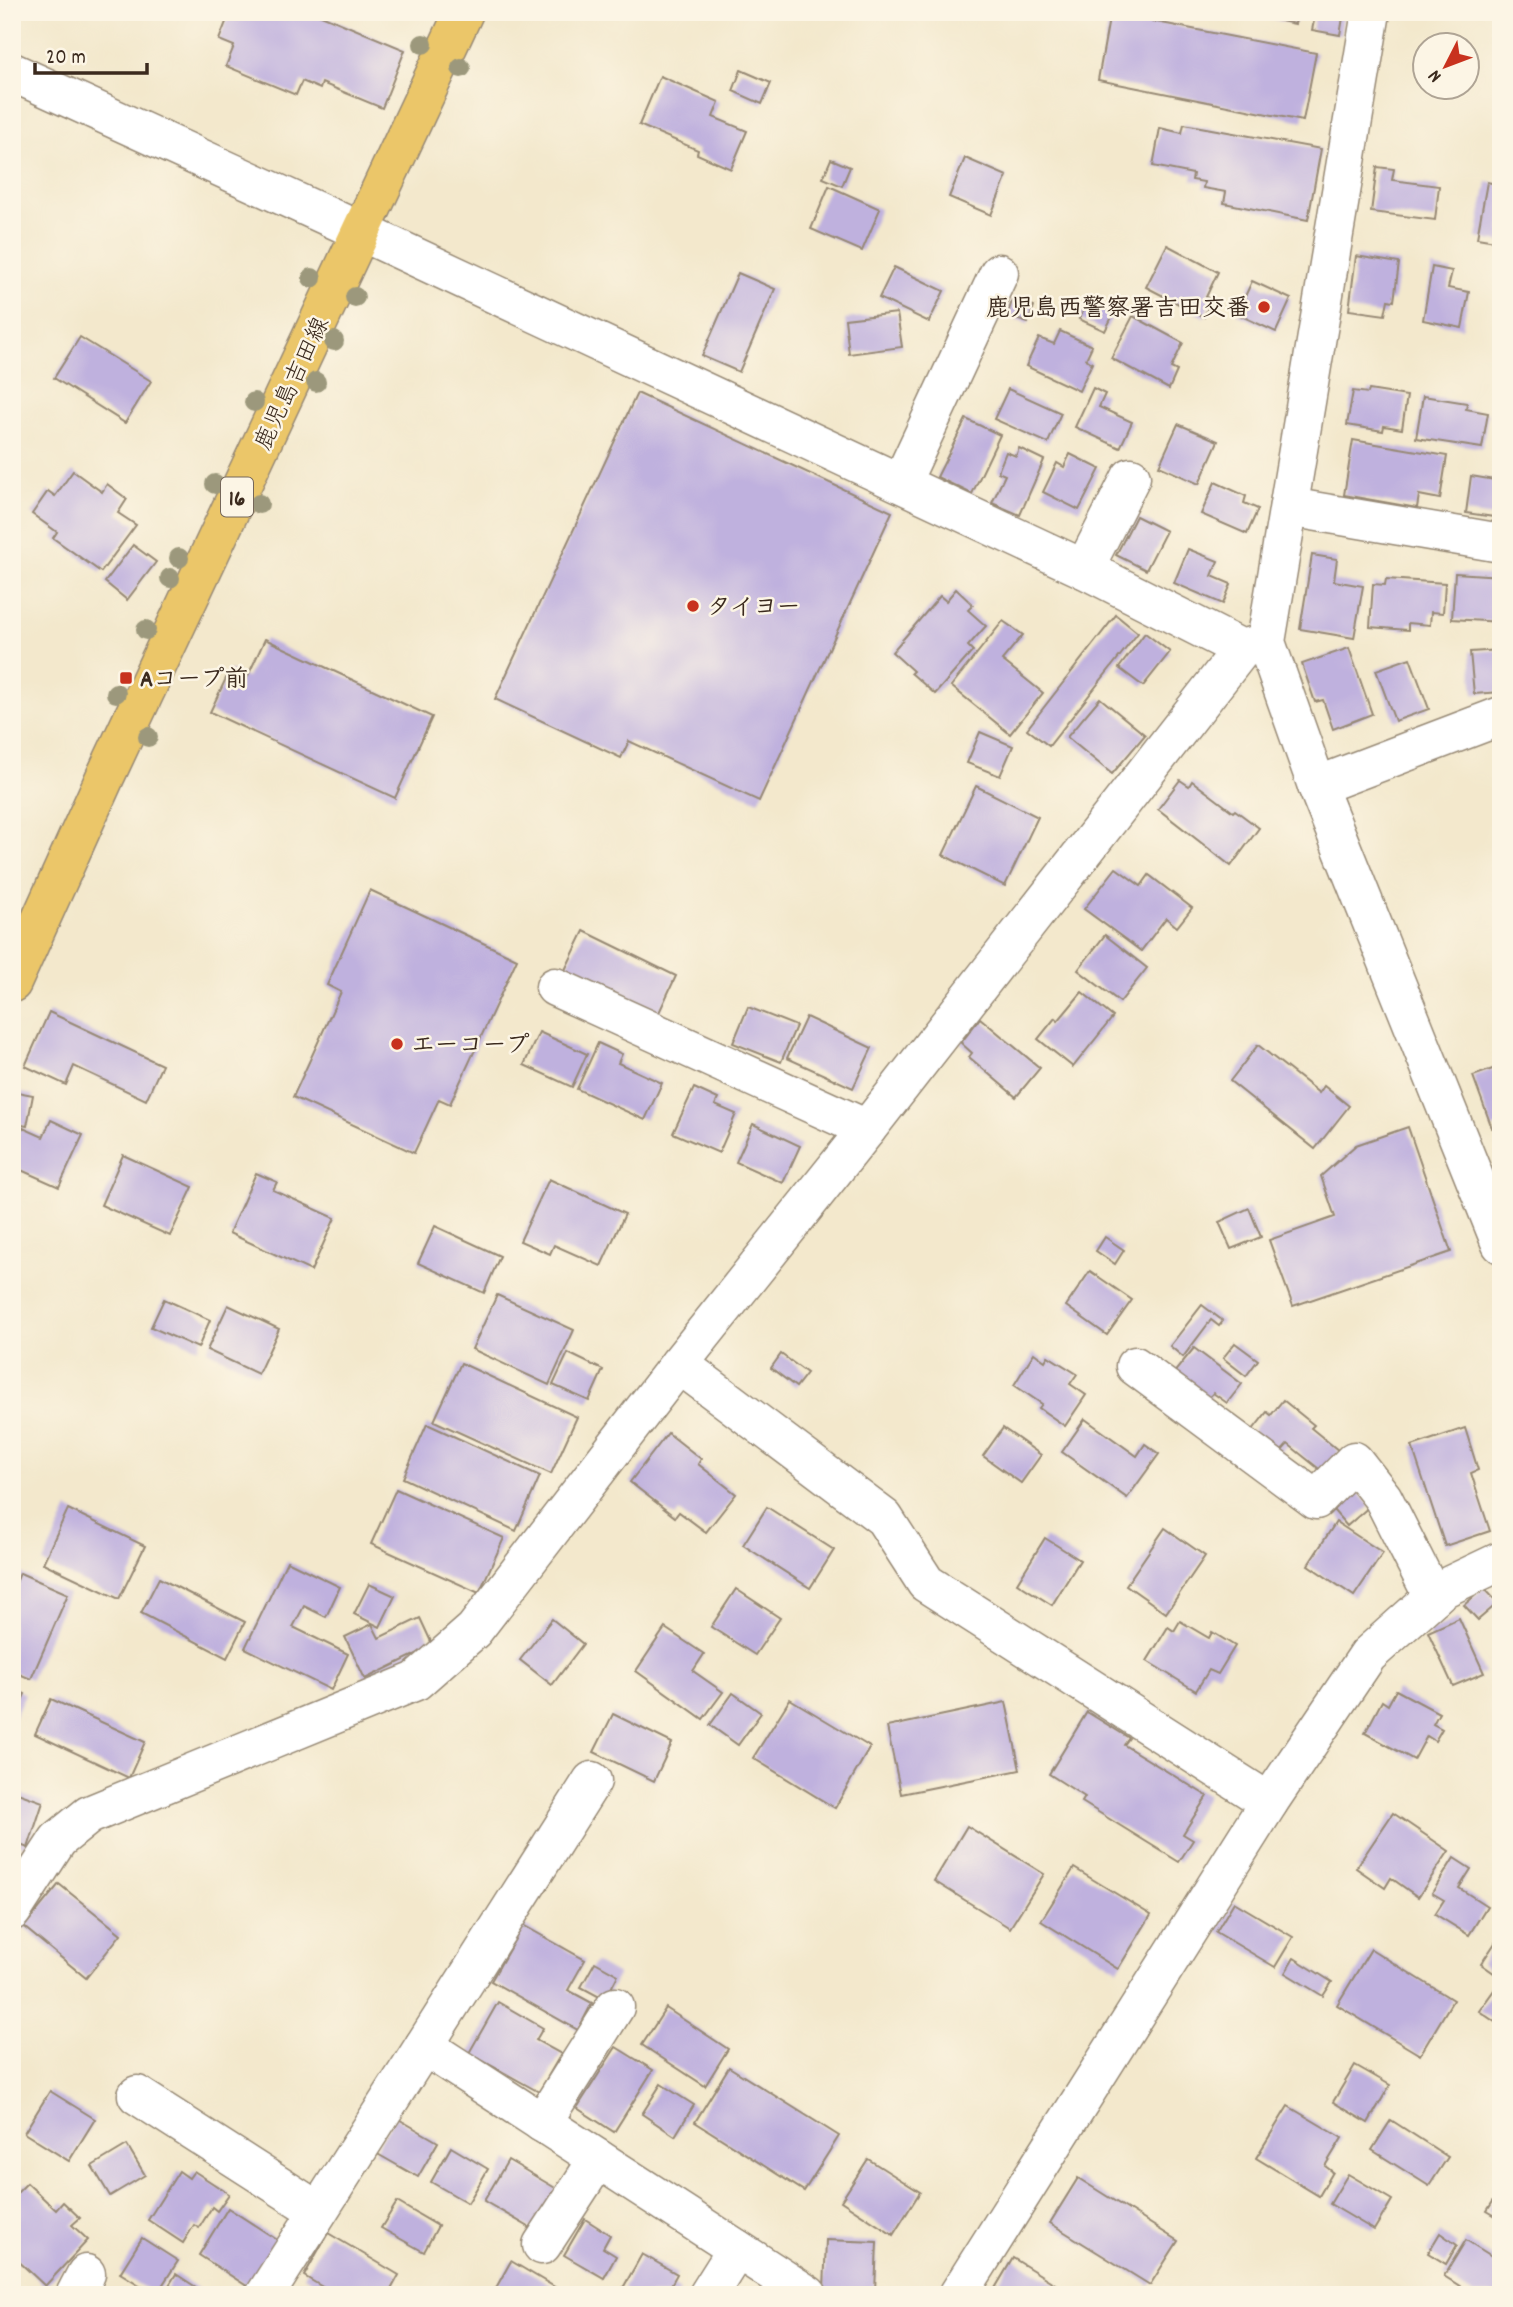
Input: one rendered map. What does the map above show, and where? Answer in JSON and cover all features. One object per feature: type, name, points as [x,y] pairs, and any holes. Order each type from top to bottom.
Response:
[{"type":"main road","name":"鹿児島吉田線","points":[[12,982],[464,12]]},
{"type":"street","points":[[12,1911],[58,1840],[89,1815],[416,1681],[474,1630],[679,1364],[1254,646],[1289,507],[1371,12]]},
{"type":"street","points":[[12,72],[1254,646],[1317,786],[1501,1244]]},
{"type":"street","points":[[901,483],[999,273]]},
{"type":"street","points":[[1084,569],[1131,477]]},
{"type":"street","points":[[1289,507],[1501,543]]},
{"type":"street","points":[[1317,786],[1501,716]]},
{"type":"street","points":[[555,987],[867,1129]]},
{"type":"street","points":[[679,1364],[884,1518],[926,1583],[1269,1802]]},
{"type":"street","points":[[1135,1366],[1316,1500],[1354,1461],[1383,1498],[1433,1597]]},
{"type":"street","points":[[958,2295],[1269,1802],[1368,1655],[1442,1589],[1501,1561]]},
{"type":"street","points":[[265,2295],[593,1781]]},
{"type":"street","points":[[542,2123],[615,2007]]},
{"type":"street","points":[[424,2046],[808,2295]]},
{"type":"street","points":[[137,2095],[318,2211]]},
{"type":"street","points":[[542,2245],[598,2159]]},
{"type":"street","points":[[708,2295],[737,2249]]},
{"type":"building","points":[[230,12],[314,12],[405,50],[382,108],[322,83],[320,89],[302,81],[296,95],[226,66],[234,46],[219,40]]},
{"type":"building","points":[[1241,12],[1298,12],[1295,24]]},
{"type":"building","points":[[1316,12],[1344,12],[1340,35],[1312,30]]},
{"type":"building","points":[[1110,13],[1316,53],[1303,121],[1098,80]]},
{"type":"building","points":[[741,70],[771,83],[762,104],[733,91]]},
{"type":"building","points":[[660,76],[719,102],[713,117],[747,131],[731,169],[697,154],[698,150],[639,125]]},
{"type":"building","points":[[1184,124],[1321,149],[1308,220],[1224,203],[1226,192],[1203,188],[1204,182],[1192,180],[1193,174],[1153,166],[1160,128],[1182,133]]},
{"type":"building","points":[[965,158],[1007,176],[991,215],[949,197]]},
{"type":"building","points":[[831,159],[850,167],[842,186],[823,178]]},
{"type":"building","points":[[1377,167],[1394,169],[1392,180],[1439,186],[1435,220],[1371,212]]},
{"type":"building","points":[[1487,182],[1501,185],[1501,242],[1477,238]]},
{"type":"building","points":[[829,186],[880,209],[862,251],[811,229]]},
{"type":"building","points":[[1167,245],[1218,272],[1206,297],[1212,299],[1204,317],[1146,287]]},
{"type":"building","points":[[1356,256],[1399,263],[1394,301],[1388,300],[1385,315],[1349,310]]},
{"type":"building","points":[[894,267],[944,291],[929,322],[879,298]]},
{"type":"building","points":[[1432,267],[1452,271],[1448,288],[1469,292],[1462,328],[1423,320]]},
{"type":"building","points":[[738,273],[775,289],[739,372],[702,356]]},
{"type":"building","points":[[1252,281],[1291,299],[1276,332],[1237,314]]},
{"type":"building","points":[[1013,298],[1034,306],[1028,323],[1007,316]]},
{"type":"building","points":[[1089,300],[1114,313],[1105,331],[1079,319]]},
{"type":"building","points":[[897,313],[902,347],[849,354],[845,319]]},
{"type":"building","points":[[1133,316],[1183,343],[1171,368],[1177,371],[1169,389],[1111,358]]},
{"type":"building","points":[[1060,331],[1092,346],[1086,359],[1092,363],[1079,391],[1026,366],[1039,338],[1054,344]]},
{"type":"building","points":[[80,337],[151,381],[125,423],[54,378]]},
{"type":"building","points":[[1093,388],[1105,394],[1099,407],[1132,422],[1120,448],[1075,427]]},
{"type":"building","points":[[1008,389],[1061,413],[1048,443],[994,419]]},
{"type":"building","points":[[1369,390],[1407,396],[1402,429],[1384,426],[1383,431],[1347,425],[1353,391],[1368,393]]},
{"type":"building","name":"タイヨー","points":[[637,393],[892,512],[759,801],[629,741],[621,758],[495,699]]},
{"type":"building","points":[[1423,396],[1467,403],[1466,409],[1488,413],[1482,448],[1416,438]]},
{"type":"building","points":[[966,419],[1000,435],[972,494],[937,477]]},
{"type":"building","points":[[1178,424],[1218,441],[1199,484],[1159,466]]},
{"type":"building","points":[[1501,426],[1501,449],[1496,448]]},
{"type":"building","points":[[1353,440],[1447,456],[1440,499],[1419,495],[1417,508],[1344,495]]},
{"type":"building","points":[[1019,448],[1044,460],[1020,515],[992,503],[1005,475],[998,472],[1006,452],[1016,456]]},
{"type":"building","points":[[1070,454],[1100,469],[1079,510],[1043,492],[1057,463],[1064,467]]},
{"type":"building","points":[[73,471],[102,492],[107,484],[127,499],[118,513],[136,525],[101,572],[53,538],[57,532],[32,514],[48,491],[55,496]]},
{"type":"building","points":[[1471,476],[1501,481],[1501,518],[1466,513]]},
{"type":"building","points":[[1215,482],[1246,496],[1244,503],[1258,509],[1247,534],[1201,514]]},
{"type":"building","points":[[1136,516],[1166,531],[1146,570],[1116,555]]},
{"type":"building","points":[[133,545],[156,562],[127,600],[105,582]]},
{"type":"building","points":[[1188,549],[1218,561],[1212,576],[1231,584],[1223,604],[1174,583]]},
{"type":"building","points":[[1312,555],[1337,559],[1334,581],[1363,586],[1354,638],[1300,629]]},
{"type":"building","points":[[1455,573],[1501,576],[1501,622],[1452,619]]},
{"type":"building","points":[[1386,579],[1445,583],[1443,613],[1431,612],[1430,625],[1408,623],[1408,630],[1370,627],[1373,584],[1385,585]]},
{"type":"building","points":[[956,589],[973,605],[968,610],[986,626],[968,646],[973,651],[935,694],[892,652],[940,596],[946,601]]},
{"type":"building","points":[[1116,615],[1138,633],[1049,746],[1027,729]]},
{"type":"building","points":[[1003,621],[1023,635],[1002,660],[1043,693],[1010,734],[951,686]]},
{"type":"building","points":[[1145,633],[1170,652],[1143,686],[1119,668]]},
{"type":"building","points":[[265,639],[432,717],[395,798],[210,712],[230,670],[247,678]]},
{"type":"building","points":[[1349,648],[1372,714],[1333,729],[1323,700],[1315,702],[1302,664]]},
{"type":"building","points":[[1501,650],[1501,692],[1474,694],[1470,652]]},
{"type":"building","points":[[1410,658],[1429,709],[1395,721],[1376,670]]},
{"type":"building","points":[[1100,698],[1145,735],[1112,774],[1067,737]]},
{"type":"building","points":[[980,732],[1013,746],[1000,776],[967,763]]},
{"type":"building","points":[[1180,780],[1189,786],[1192,781],[1259,828],[1231,866],[1158,809]]},
{"type":"building","points":[[976,786],[1038,817],[1005,886],[943,855]]},
{"type":"building","points":[[1116,868],[1141,886],[1149,875],[1192,908],[1177,927],[1166,918],[1141,951],[1084,909]]},
{"type":"building","name":"エーコープ","points":[[370,890],[517,959],[450,1104],[439,1099],[414,1153],[293,1097],[341,992],[327,985]]},
{"type":"building","points":[[584,931],[676,976],[657,1017],[564,972]]},
{"type":"building","points":[[1105,935],[1147,968],[1120,1002],[1078,970]]},
{"type":"building","points":[[1082,992],[1113,1017],[1073,1067],[1038,1039],[1055,1018],[1058,1021]]},
{"type":"building","points":[[748,1007],[796,1026],[781,1062],[733,1043]]},
{"type":"building","points":[[49,1012],[162,1065],[146,1100],[74,1066],[66,1085],[25,1066]]},
{"type":"building","points":[[806,1017],[872,1048],[853,1088],[787,1058]]},
{"type":"building","points":[[980,1018],[1040,1068],[1016,1097],[969,1057],[972,1053],[961,1043]]},
{"type":"building","points":[[539,1032],[587,1054],[572,1087],[524,1065]]},
{"type":"building","points":[[598,1043],[622,1054],[618,1063],[662,1083],[645,1120],[577,1089]]},
{"type":"building","points":[[1258,1045],[1319,1093],[1324,1086],[1349,1106],[1315,1149],[1230,1081]]},
{"type":"building","points":[[1501,1066],[1501,1125],[1492,1128],[1473,1076]]},
{"type":"building","points":[[694,1088],[718,1099],[715,1105],[736,1114],[719,1153],[673,1133]]},
{"type":"building","points":[[12,1091],[33,1095],[27,1126],[12,1123]]},
{"type":"building","points":[[51,1120],[83,1135],[59,1187],[12,1166],[12,1147],[21,1127],[43,1137]]},
{"type":"building","points":[[753,1124],[800,1146],[783,1183],[736,1162]]},
{"type":"building","points":[[1408,1127],[1451,1252],[1293,1306],[1269,1240],[1335,1217],[1321,1176],[1356,1145]]},
{"type":"building","points":[[123,1155],[193,1187],[170,1236],[101,1205]]},
{"type":"building","points":[[256,1173],[277,1182],[273,1190],[335,1218],[311,1271],[229,1233]]},
{"type":"building","points":[[549,1179],[625,1214],[601,1266],[554,1245],[550,1254],[520,1241]]},
{"type":"building","points":[[1249,1208],[1261,1237],[1231,1249],[1219,1222]]},
{"type":"building","points":[[435,1226],[500,1256],[484,1293],[418,1263]]},
{"type":"building","points":[[1105,1237],[1124,1250],[1115,1264],[1096,1251]]},
{"type":"building","points":[[1090,1271],[1132,1300],[1107,1335],[1066,1306]]},
{"type":"building","points":[[497,1295],[574,1330],[549,1385],[472,1349]]},
{"type":"building","points":[[164,1299],[210,1320],[198,1348],[151,1327]]},
{"type":"building","points":[[228,1305],[279,1329],[258,1374],[207,1350]]},
{"type":"building","points":[[1202,1305],[1223,1321],[1219,1326],[1211,1320],[1183,1357],[1170,1346]]},
{"type":"building","points":[[1235,1343],[1258,1360],[1246,1376],[1223,1358]]},
{"type":"building","points":[[1194,1348],[1242,1384],[1227,1403],[1213,1393],[1207,1400],[1173,1374]]},
{"type":"building","points":[[568,1353],[603,1370],[589,1401],[553,1385]]},
{"type":"building","points":[[1034,1353],[1045,1361],[1048,1356],[1077,1374],[1070,1384],[1086,1395],[1065,1426],[1039,1408],[1042,1404],[1014,1385]]},
{"type":"building","points":[[781,1354],[807,1373],[796,1387],[771,1368]]},
{"type":"building","points":[[461,1363],[577,1417],[551,1474],[434,1421]]},
{"type":"building","points":[[1283,1400],[1314,1425],[1311,1428],[1339,1451],[1323,1472],[1288,1444],[1280,1453],[1252,1431],[1267,1412],[1271,1415]]},
{"type":"building","points":[[1085,1419],[1137,1456],[1145,1444],[1159,1454],[1127,1498],[1062,1452]]},
{"type":"building","points":[[427,1424],[540,1476],[516,1531],[403,1478]]},
{"type":"building","points":[[1003,1428],[1041,1455],[1021,1483],[983,1456]]},
{"type":"building","points":[[1465,1428],[1478,1470],[1471,1473],[1490,1531],[1445,1546],[1412,1446]]},
{"type":"building","points":[[668,1433],[701,1459],[698,1464],[736,1494],[706,1532],[679,1512],[675,1517],[630,1482]]},
{"type":"building","points":[[1349,1483],[1370,1506],[1347,1526],[1327,1503]]},
{"type":"building","points":[[396,1489],[504,1538],[479,1593],[371,1544]]},
{"type":"building","points":[[767,1507],[834,1550],[810,1588],[743,1545]]},
{"type":"building","points":[[68,1509],[145,1546],[119,1599],[43,1563]]},
{"type":"building","points":[[1336,1522],[1383,1553],[1354,1596],[1308,1565]]},
{"type":"building","points":[[1165,1528],[1205,1556],[1166,1613],[1126,1585]]},
{"type":"building","points":[[1045,1538],[1080,1560],[1052,1605],[1017,1583]]},
{"type":"building","points":[[287,1561],[340,1587],[326,1617],[304,1606],[293,1627],[348,1654],[331,1690],[245,1648]]},
{"type":"building","points":[[20,1573],[68,1594],[31,1679],[12,1671],[12,1592]]},
{"type":"building","points":[[159,1578],[245,1622],[227,1658],[141,1613]]},
{"type":"building","points":[[369,1584],[395,1596],[380,1627],[354,1614]]},
{"type":"building","points":[[1484,1588],[1498,1603],[1478,1620],[1464,1605]]},
{"type":"building","points":[[736,1589],[780,1618],[755,1655],[711,1627]]},
{"type":"building","points":[[420,1618],[433,1646],[365,1679],[345,1637],[372,1624],[379,1638]]},
{"type":"building","points":[[1459,1618],[1484,1673],[1453,1686],[1428,1632]]},
{"type":"building","points":[[552,1619],[583,1644],[552,1685],[520,1660]]},
{"type":"building","points":[[1180,1621],[1209,1638],[1212,1632],[1235,1646],[1218,1674],[1209,1670],[1196,1691],[1147,1661],[1168,1627],[1174,1631]]},
{"type":"building","points":[[665,1628],[704,1654],[693,1671],[723,1692],[703,1719],[636,1671]]},
{"type":"building","points":[[12,1688],[25,1694],[12,1722]]},
{"type":"building","points":[[1396,1690],[1439,1713],[1433,1724],[1442,1729],[1435,1741],[1427,1736],[1414,1760],[1365,1733],[1382,1701],[1388,1705]]},
{"type":"building","points":[[733,1693],[761,1713],[738,1745],[710,1725]]},
{"type":"building","points":[[51,1699],[145,1742],[129,1778],[35,1734]]},
{"type":"building","points":[[790,1699],[870,1747],[835,1808],[753,1758]]},
{"type":"building","points":[[1006,1702],[1020,1770],[901,1794],[887,1727]]},
{"type":"building","points":[[1087,1712],[1129,1738],[1124,1745],[1207,1796],[1183,1834],[1193,1840],[1179,1862],[1082,1802],[1085,1797],[1049,1774]]},
{"type":"building","points":[[613,1714],[672,1743],[654,1781],[594,1752]]},
{"type":"building","points":[[12,1791],[43,1802],[28,1848],[12,1842]]},
{"type":"building","points":[[1393,1813],[1449,1851],[1418,1897],[1391,1878],[1385,1888],[1356,1868]]},
{"type":"building","points":[[967,1826],[1044,1874],[1010,1928],[934,1881]]},
{"type":"building","points":[[1454,1858],[1471,1869],[1459,1888],[1487,1906],[1469,1935],[1435,1914],[1444,1900],[1432,1893]]},
{"type":"building","points":[[1074,1868],[1151,1915],[1118,1969],[1041,1921]]},
{"type":"building","points":[[59,1884],[121,1934],[86,1978],[24,1927]]},
{"type":"building","points":[[1234,1902],[1293,1937],[1275,1967],[1216,1932]]},
{"type":"building","points":[[523,1925],[585,1960],[568,1990],[592,2003],[578,2030],[491,1981]]},
{"type":"building","points":[[1501,1934],[1501,1978],[1481,1964]]},
{"type":"building","points":[[1371,1949],[1453,2000],[1420,2055],[1337,2005]]},
{"type":"building","points":[[1294,1958],[1332,1982],[1323,1996],[1285,1973]]},
{"type":"building","points":[[595,1962],[618,1975],[605,2000],[581,1987]]},
{"type":"building","points":[[1497,1986],[1501,1989],[1501,2026],[1479,2011]]},
{"type":"building","points":[[498,2002],[543,2028],[536,2040],[561,2054],[539,2092],[469,2053]]},
{"type":"building","points":[[666,2008],[728,2049],[705,2086],[642,2045]]},
{"type":"building","points":[[616,2047],[653,2070],[614,2132],[577,2108]]},
{"type":"building","points":[[1355,2065],[1390,2085],[1368,2123],[1333,2102]]},
{"type":"building","points":[[729,2067],[839,2136],[804,2191],[695,2122]]},
{"type":"building","points":[[661,2084],[694,2105],[675,2136],[642,2114]]},
{"type":"building","points":[[50,2091],[95,2119],[69,2161],[24,2133]]},
{"type":"building","points":[[1288,2106],[1342,2138],[1325,2166],[1333,2172],[1319,2196],[1256,2158]]},
{"type":"building","points":[[395,2117],[438,2142],[418,2177],[374,2152]]},
{"type":"building","points":[[1391,2120],[1448,2157],[1429,2186],[1372,2150]]},
{"type":"building","points":[[127,2145],[145,2175],[110,2196],[92,2166]]},
{"type":"building","points":[[451,2147],[488,2169],[468,2203],[431,2182]]},
{"type":"building","points":[[868,2159],[920,2192],[893,2235],[841,2201]]},
{"type":"building","points":[[508,2160],[557,2189],[534,2230],[484,2201]]},
{"type":"building","points":[[179,2171],[189,2178],[194,2171],[229,2194],[217,2211],[212,2207],[199,2228],[194,2225],[183,2243],[148,2220]]},
{"type":"building","points":[[1348,2174],[1392,2200],[1374,2230],[1330,2204]]},
{"type":"building","points":[[1078,2178],[1178,2241],[1150,2285],[1050,2223]]},
{"type":"building","points":[[27,2183],[56,2210],[63,2202],[80,2218],[72,2225],[88,2240],[45,2286],[12,2255],[12,2198]]},
{"type":"building","points":[[1501,2189],[1501,2219],[1487,2211]]},
{"type":"building","points":[[397,2202],[438,2226],[424,2252],[381,2228]]},
{"type":"building","points":[[228,2208],[279,2241],[250,2288],[199,2255]]},
{"type":"building","points":[[585,2219],[610,2235],[603,2248],[616,2256],[604,2278],[564,2255]]},
{"type":"building","points":[[328,2233],[399,2275],[388,2295],[336,2295],[304,2276]]},
{"type":"building","points":[[1440,2233],[1457,2245],[1446,2264],[1428,2253]]},
{"type":"building","points":[[142,2238],[178,2261],[156,2295],[120,2273]]},
{"type":"building","points":[[826,2240],[877,2242],[875,2292],[824,2290]]},
{"type":"building","points":[[1466,2240],[1501,2262],[1501,2295],[1474,2295],[1444,2276]]},
{"type":"building","points":[[642,2254],[677,2274],[671,2285],[680,2291],[678,2295],[634,2295],[623,2288]]},
{"type":"building","points":[[1013,2258],[1068,2292],[1066,2295],[991,2295]]},
{"type":"building","points":[[511,2261],[568,2295],[492,2295]]},
{"type":"building","points":[[176,2274],[208,2295],[163,2295]]},
{"type":"building","points":[[12,2287],[23,2293],[22,2295],[12,2295]]},
{"type":"place","name":"鹿児島西警察署吉田交番","points":[[1264,307]]},
{"type":"place","name":"タイヨー","points":[[693,606]]},
{"type":"place","name":"Aコープ前","points":[[126,678]]},
{"type":"place","name":"エーコープ","points":[[397,1044]]}]
